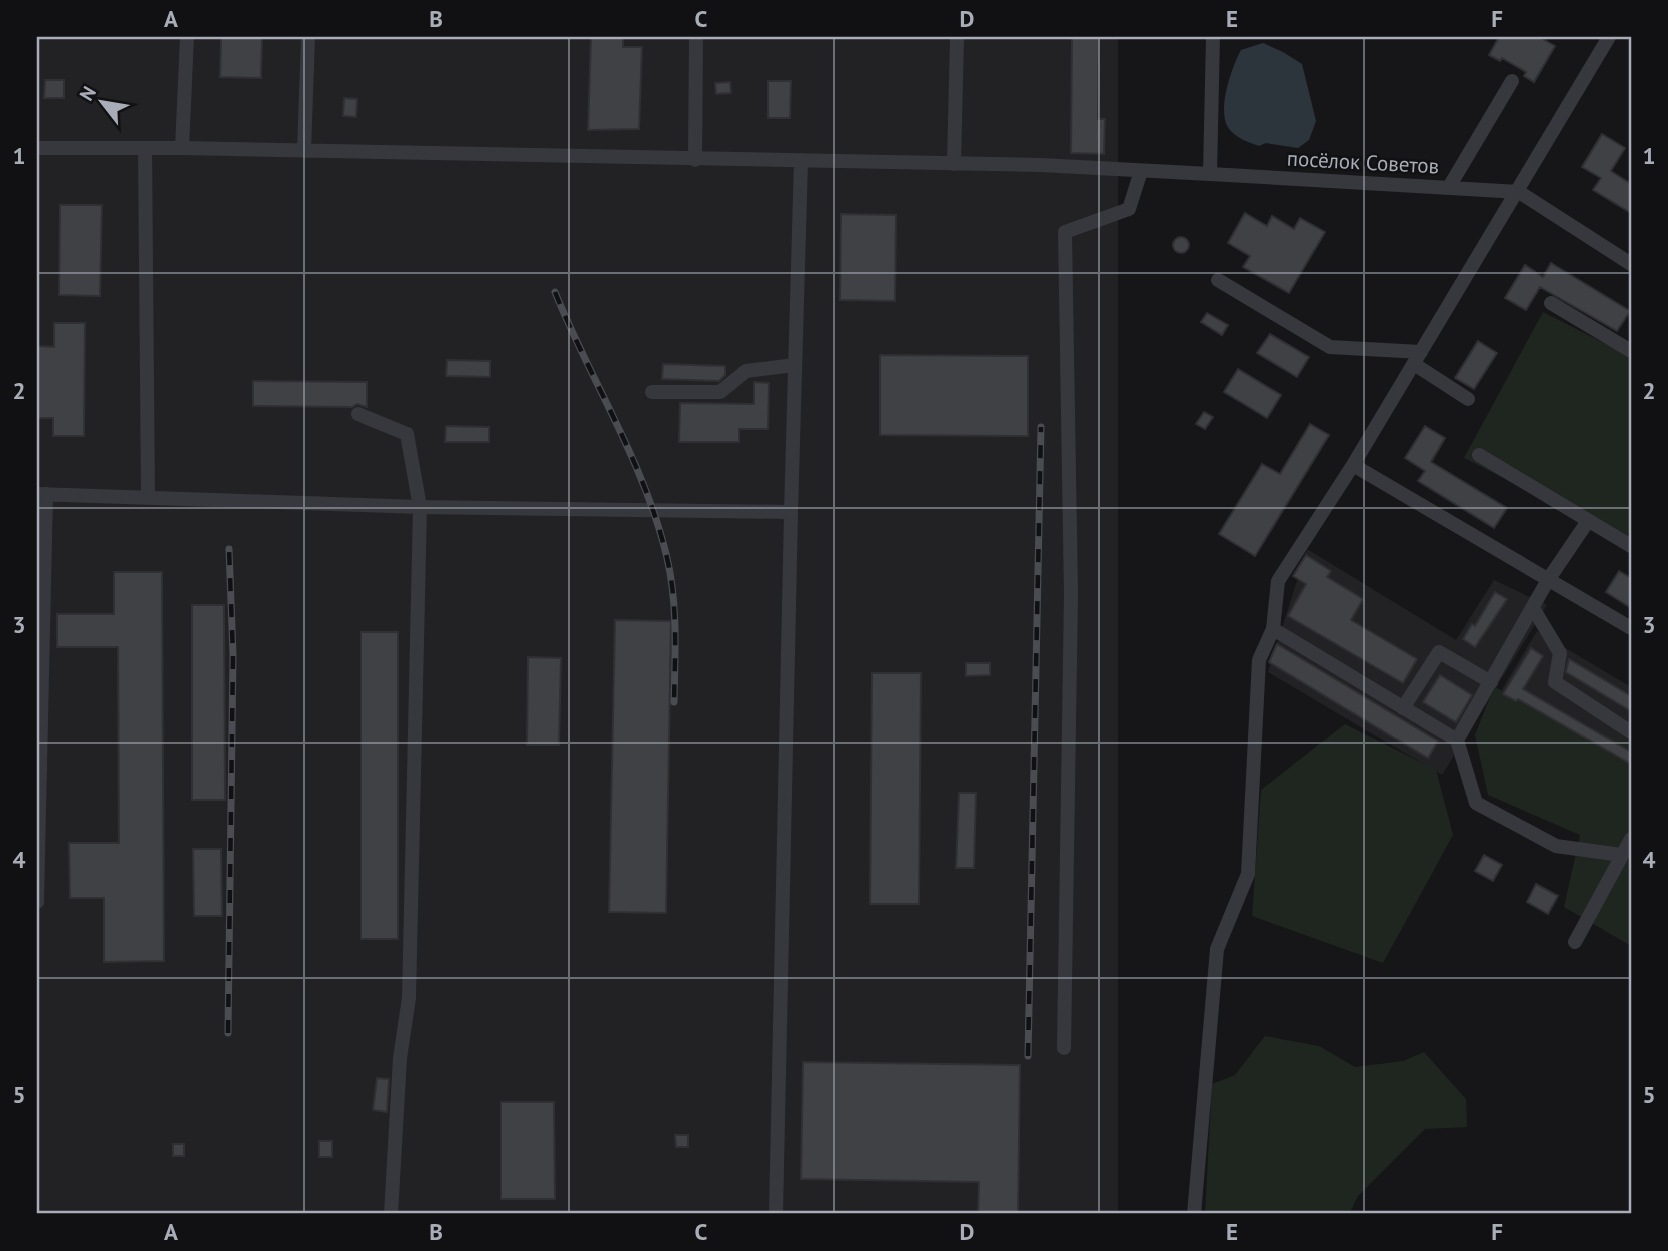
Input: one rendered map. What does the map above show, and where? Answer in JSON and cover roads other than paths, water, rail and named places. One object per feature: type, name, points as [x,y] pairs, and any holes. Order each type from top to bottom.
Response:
[{"type":"street","points":[[182,148],[187,37]]},
{"type":"street","points":[[304,151],[308,37]]},
{"type":"street","points":[[695,160],[696,37]]},
{"type":"street","points":[[954,164],[957,37]]},
{"type":"street","points":[[1210,174],[1213,37]]},
{"type":"street","points":[[1194,1214],[1217,949],[1248,874],[1259,660],[1273,629],[1278,581],[1353,465],[1519,192],[1609,37]]},
{"type":"street","points":[[1449,187],[1512,81]]},
{"type":"street","name":"посёлок Советов","points":[[37,148],[182,148],[954,164],[1210,174],[1519,192],[1631,264]]},
{"type":"street","points":[[145,148],[148,498]]},
{"type":"street","points":[[776,1214],[801,161]]},
{"type":"street","points":[[1063,1048],[1071,594],[1065,232],[1129,209],[1141,171]]},
{"type":"street","points":[[1218,280],[1330,346],[1417,358],[1468,399]]},
{"type":"street","points":[[1551,303],[1631,351]]},
{"type":"street","points":[[652,392],[720,392],[746,370],[795,365]]},
{"type":"street","points":[[358,414],[407,434],[419,507],[409,998],[400,1058],[391,1214]]},
{"type":"street","points":[[1479,455],[1631,546]]},
{"type":"street","points":[[1353,465],[1631,628]]},
{"type":"street","points":[[37,902],[41,494],[419,507],[791,512]]},
{"type":"street","points":[[1457,740],[1549,580],[1588,521]]},
{"type":"street","points":[[1533,608],[1560,653],[1555,682],[1631,732]]},
{"type":"street","points":[[1273,629],[1457,740],[1476,803],[1556,846],[1621,855]]},
{"type":"street","points":[[1403,708],[1439,652],[1491,682]]},
{"type":"street","points":[[1575,942],[1631,839]]},
{"type":"railway","points":[[555,292],[631,456],[657,523],[673,594],[674,702]]},
{"type":"railway","points":[[1028,1056],[1041,427]]},
{"type":"railway","points":[[228,1033],[233,655],[229,549]]}]
